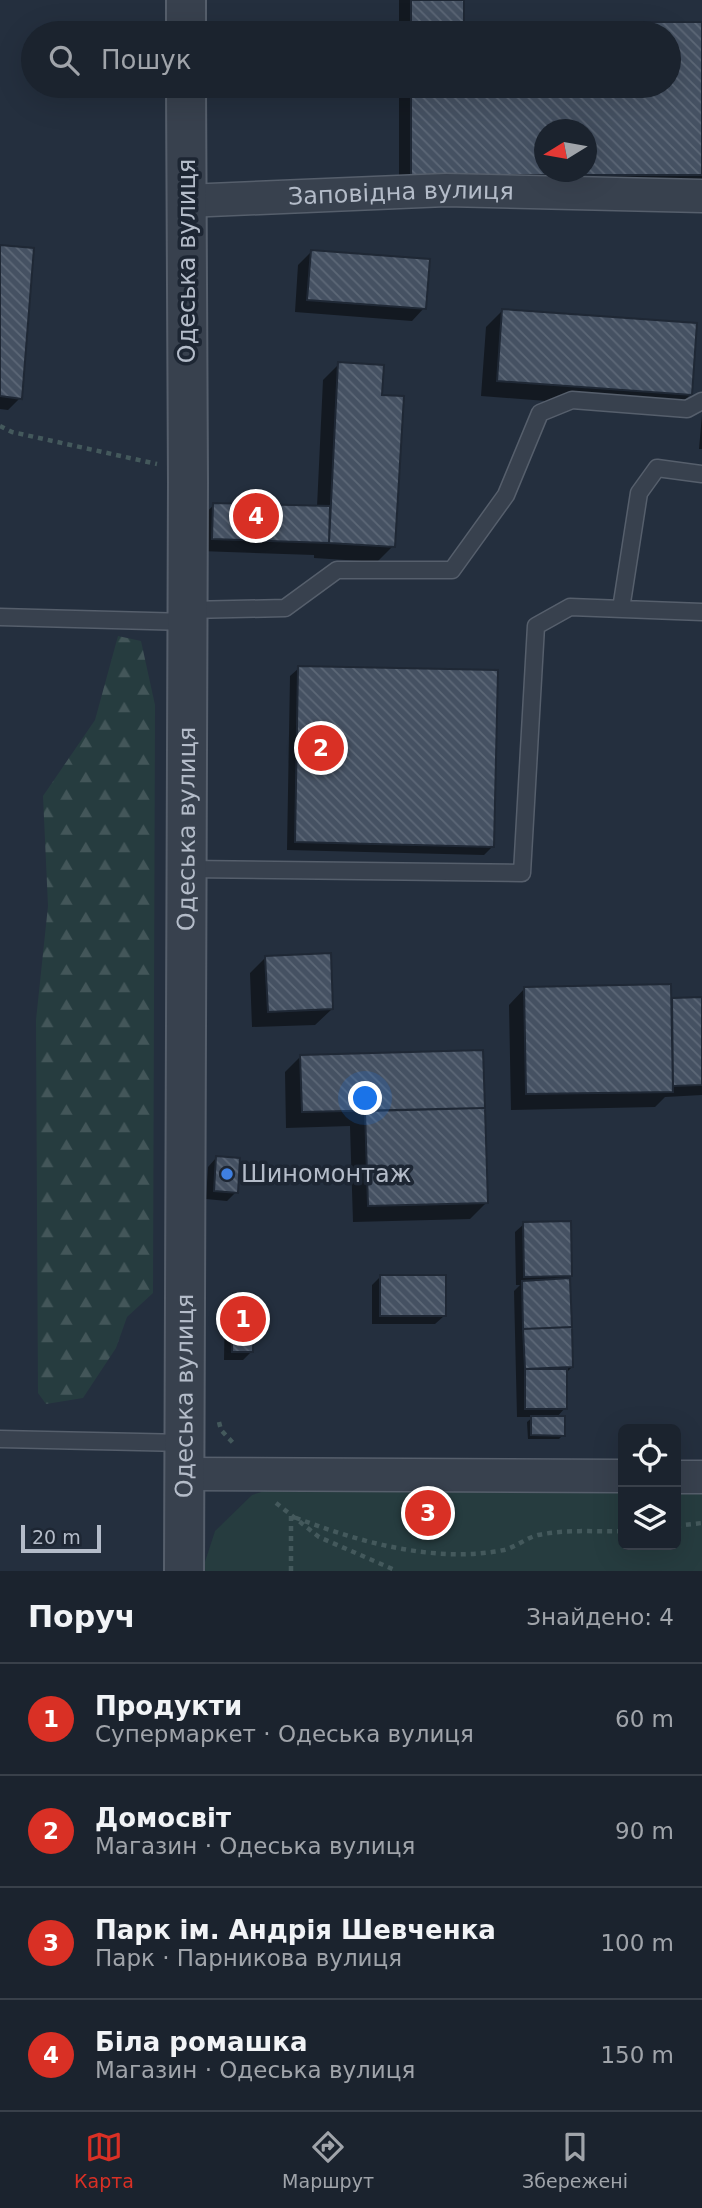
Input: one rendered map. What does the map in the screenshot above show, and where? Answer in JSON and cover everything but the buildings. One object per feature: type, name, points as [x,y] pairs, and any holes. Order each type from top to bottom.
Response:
[{"type":"street","points":[[186,0],[186,21]]},
{"type":"street","name":"Одеська вулиця","points":[[184,1571],[188,616],[186,98]]},
{"type":"street","name":"Заповідна вулиця","points":[[186,201],[446,190],[702,196]]},
{"type":"street","points":[[186,1459],[268,1474],[618,1476]]},
{"type":"street","points":[[681,1476],[702,1477]]},
{"type":"lane","points":[[0,617],[188,616],[285,608],[337,570],[452,570],[506,495],[540,414],[572,400],[687,409],[702,401]]},
{"type":"lane","points":[[621,609],[639,493],[657,468],[702,474]]},
{"type":"lane","points":[[187,869],[522,873],[536,626],[570,607],[702,612]]},
{"type":"lane","points":[[0,1438],[186,1459]]},
{"type":"path","points":[[0,426],[122,458],[188,471]]},
{"type":"path","points":[[268,1474],[270,1497],[318,1537],[397,1571]]},
{"type":"path","points":[[291,1516],[337,1534],[407,1550],[463,1553],[506,1550],[536,1535],[618,1531]]},
{"type":"path","points":[[291,1516],[291,1571]]},
{"type":"path","points":[[681,1525],[702,1523]]},
{"type":"green space","points":[[118,636],[141,641],[155,705],[153,1293],[127,1317],[116,1348],[83,1398],[46,1404],[38,1393],[36,1020],[48,906],[43,796],[95,720]]},
{"type":"green space","points":[[293,1482],[618,1492],[618,1550],[681,1550],[681,1494],[702,1494],[702,1571],[202,1571],[215,1531],[252,1495]]},
{"type":"place","name":"Біла ромашка","points":[[256,516]]},
{"type":"place","name":"Домосвіт","points":[[321,748]]},
{"type":"place","name":"Шиномонтаж","points":[[227,1174]]},
{"type":"place","name":"Продукти","points":[[243,1319]]},
{"type":"place","name":"Парк ім. Андрія Шевченка","points":[[428,1513]]}]
